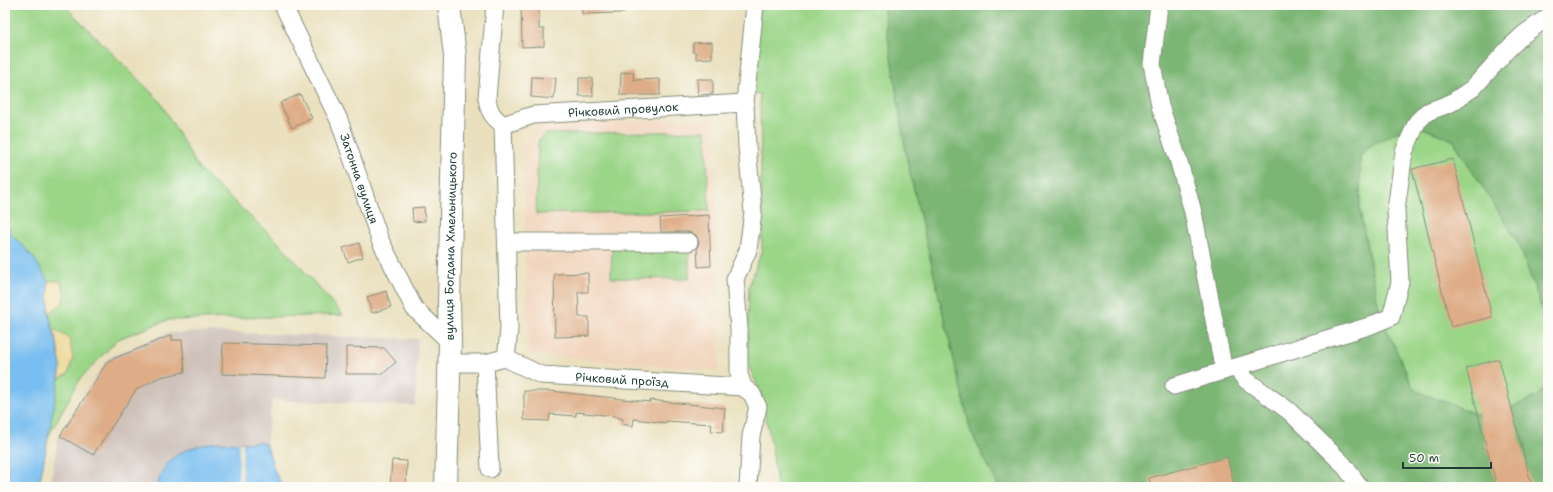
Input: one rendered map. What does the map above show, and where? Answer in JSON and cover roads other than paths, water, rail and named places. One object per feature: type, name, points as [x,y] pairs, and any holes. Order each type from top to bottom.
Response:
[{"type":"main road","name":"вулиця Богдана Хмельницького","points":[[446,487],[450,353],[449,303],[456,56],[450,5]]},
{"type":"street","name":"Затонна вулиця","points":[[283,5],[339,120],[380,240],[414,308],[450,353]]},
{"type":"street","points":[[450,353],[485,363],[505,358],[507,350],[509,329],[508,242],[503,125],[494,117],[489,109],[487,98],[495,5]]},
{"type":"street","points":[[748,487],[751,436],[758,407],[752,394],[743,387],[739,374],[739,329],[735,279],[748,250],[754,212],[747,146],[745,103],[755,5]]},
{"type":"street","points":[[1159,5],[1152,64],[1160,106],[1179,162],[1193,212],[1230,370],[1289,411],[1343,464],[1360,487]]},
{"type":"street","points":[[1174,386],[1369,326],[1391,316],[1400,282],[1396,210],[1404,152],[1417,122],[1427,112],[1451,103],[1473,88],[1509,48],[1524,34],[1548,17]]},
{"type":"street","name":"Річковий провулок","points":[[503,125],[533,115],[745,103]]},
{"type":"street","points":[[508,242],[689,242]]},
{"type":"street","name":"Річковий проїзд","points":[[505,358],[541,375],[743,387]]},
{"type":"street","points":[[485,363],[490,469]]},
{"type":"water","points":[[5,220],[11,234],[33,257],[48,281],[49,314],[61,367],[39,487],[5,487]]},
{"type":"water","points":[[217,442],[259,442],[266,444],[275,472],[285,487],[157,487],[160,476],[165,467],[178,454],[196,446]]}]
